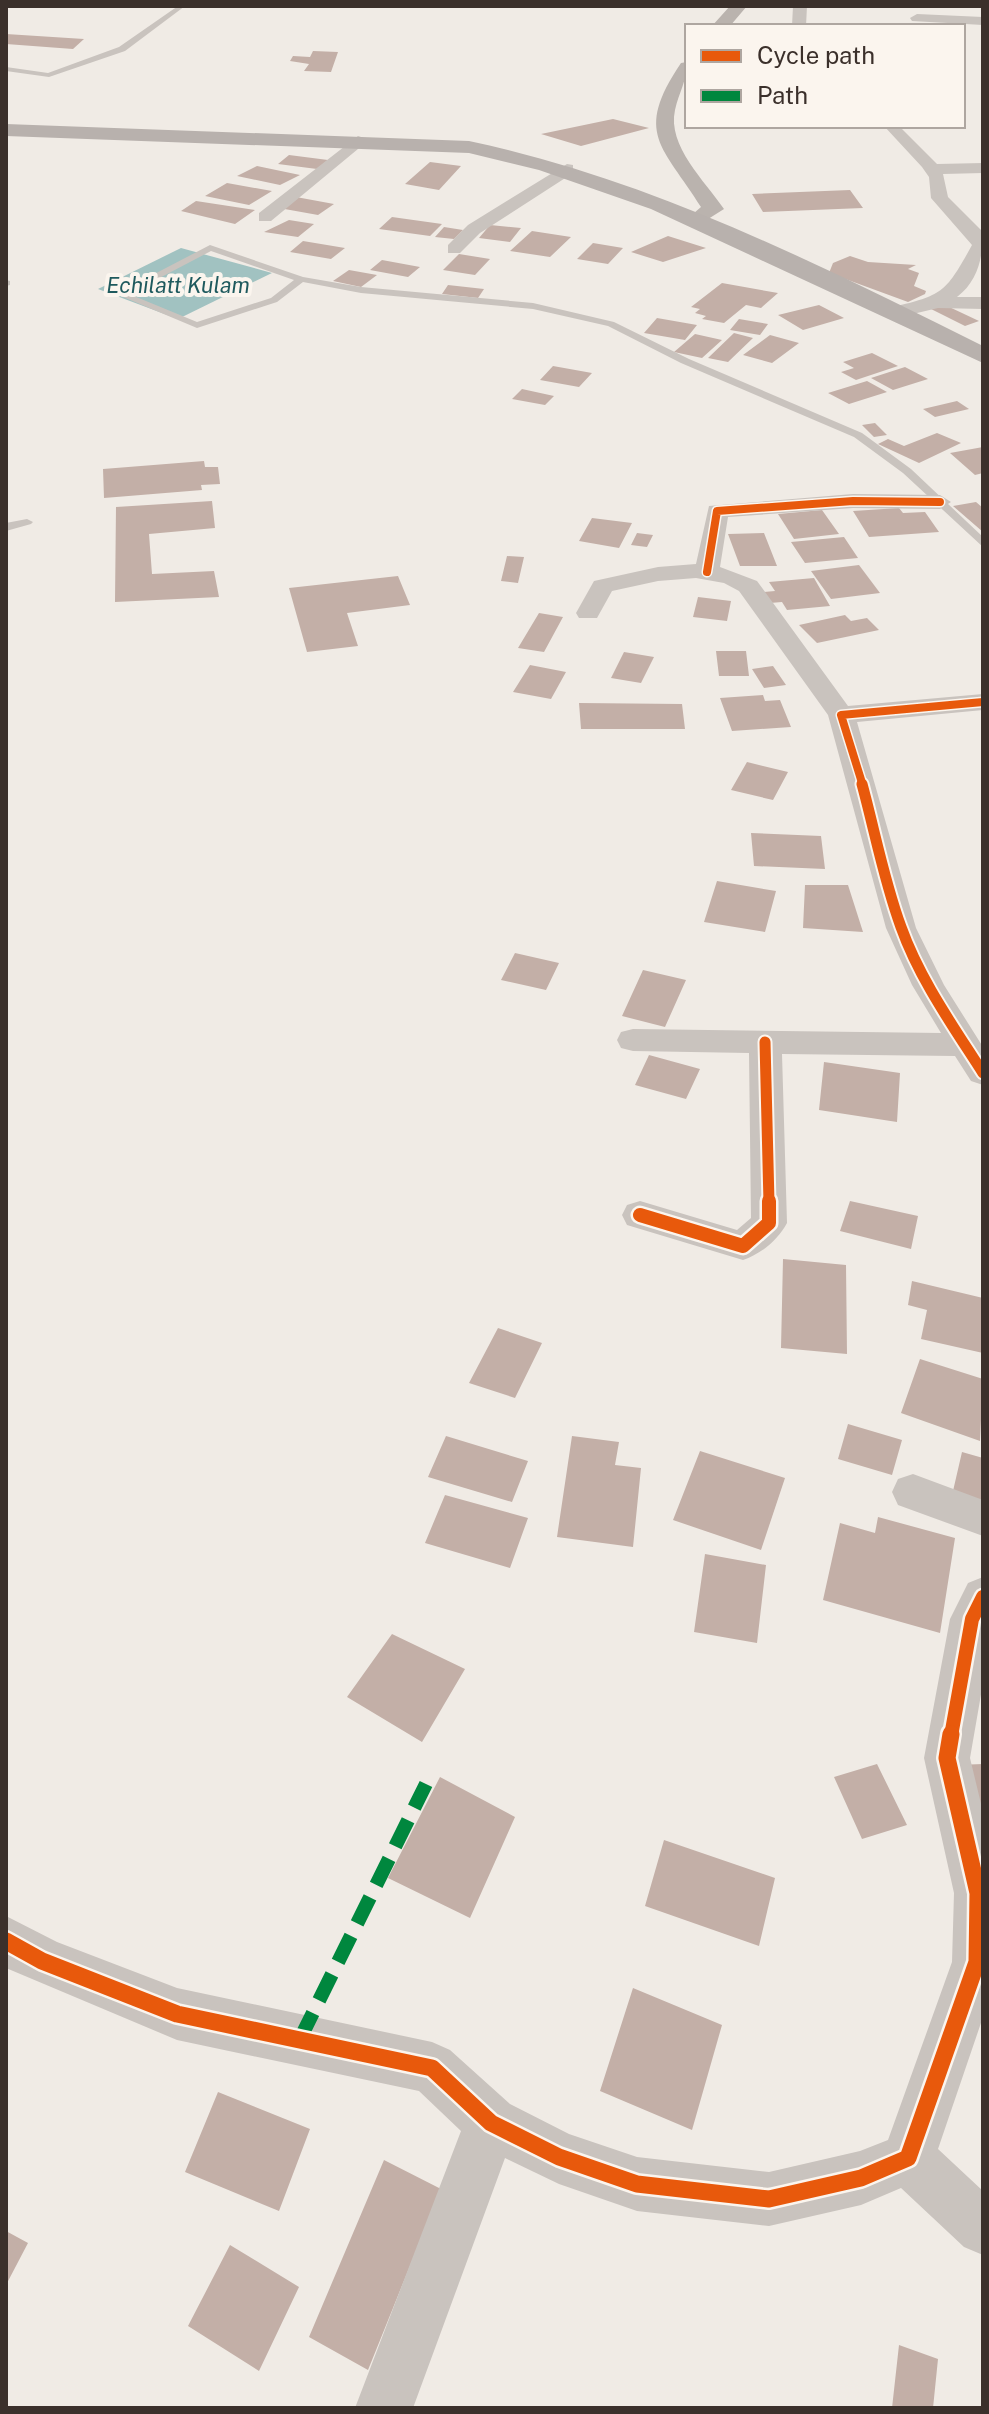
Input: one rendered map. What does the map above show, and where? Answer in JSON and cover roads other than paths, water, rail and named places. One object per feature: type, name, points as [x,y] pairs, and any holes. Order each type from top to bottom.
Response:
[{"type":"main road","points":[[723,24],[739,6]]},
{"type":"main road","points":[[685,71],[663,113],[665,143],[713,209],[697,220]]},
{"type":"main road","points":[[6,130],[469,147],[567,169],[697,220],[983,356]]},
{"type":"street","points":[[917,18],[983,21]]},
{"type":"street","points":[[892,128],[932,169],[940,198],[974,232],[981,245],[958,287],[938,302]]},
{"type":"street","points":[[265,217],[358,141]]},
{"type":"street","points":[[932,169],[983,168]]},
{"type":"street","points":[[454,249],[474,229],[567,169]]},
{"type":"street","points":[[896,312],[938,302],[983,303]]},
{"type":"street","points":[[707,572],[717,511],[853,501],[940,502]]},
{"type":"street","points":[[588,613],[603,586],[639,577],[707,572],[732,575],[748,586],[841,715],[859,762],[900,926],[926,983],[983,1073]]},
{"type":"street","points":[[841,715],[983,702]]},
{"type":"street","points":[[633,1040],[965,1045]]},
{"type":"street","points":[[640,1215],[743,1246],[769,1223],[765,1042]]},
{"type":"street","points":[[913,1492],[983,1518]]},
{"type":"street","points":[[6,1941],[42,1961],[177,2014],[432,2068],[491,2123],[559,2157],[637,2184],[769,2199],[861,2178],[908,2158],[977,1962],[978,1893],[947,1758],[972,1619],[983,1597]]},
{"type":"street","points":[[384,2408],[491,2123]]},
{"type":"street","points":[[908,2158],[983,2228]]},
{"type":"lane","points":[[6,69],[49,75],[122,49],[182,6]]},
{"type":"lane","points":[[301,279],[274,300],[197,325],[121,294],[210,248],[301,279],[361,290],[533,306],[611,324],[685,361],[858,435],[907,471],[983,543]]},
{"type":"lane","points":[[6,527],[27,522]]},
{"type":"water","name":"Echilatt Kulam","points":[[181,248],[272,273],[178,319],[98,289]]}]
